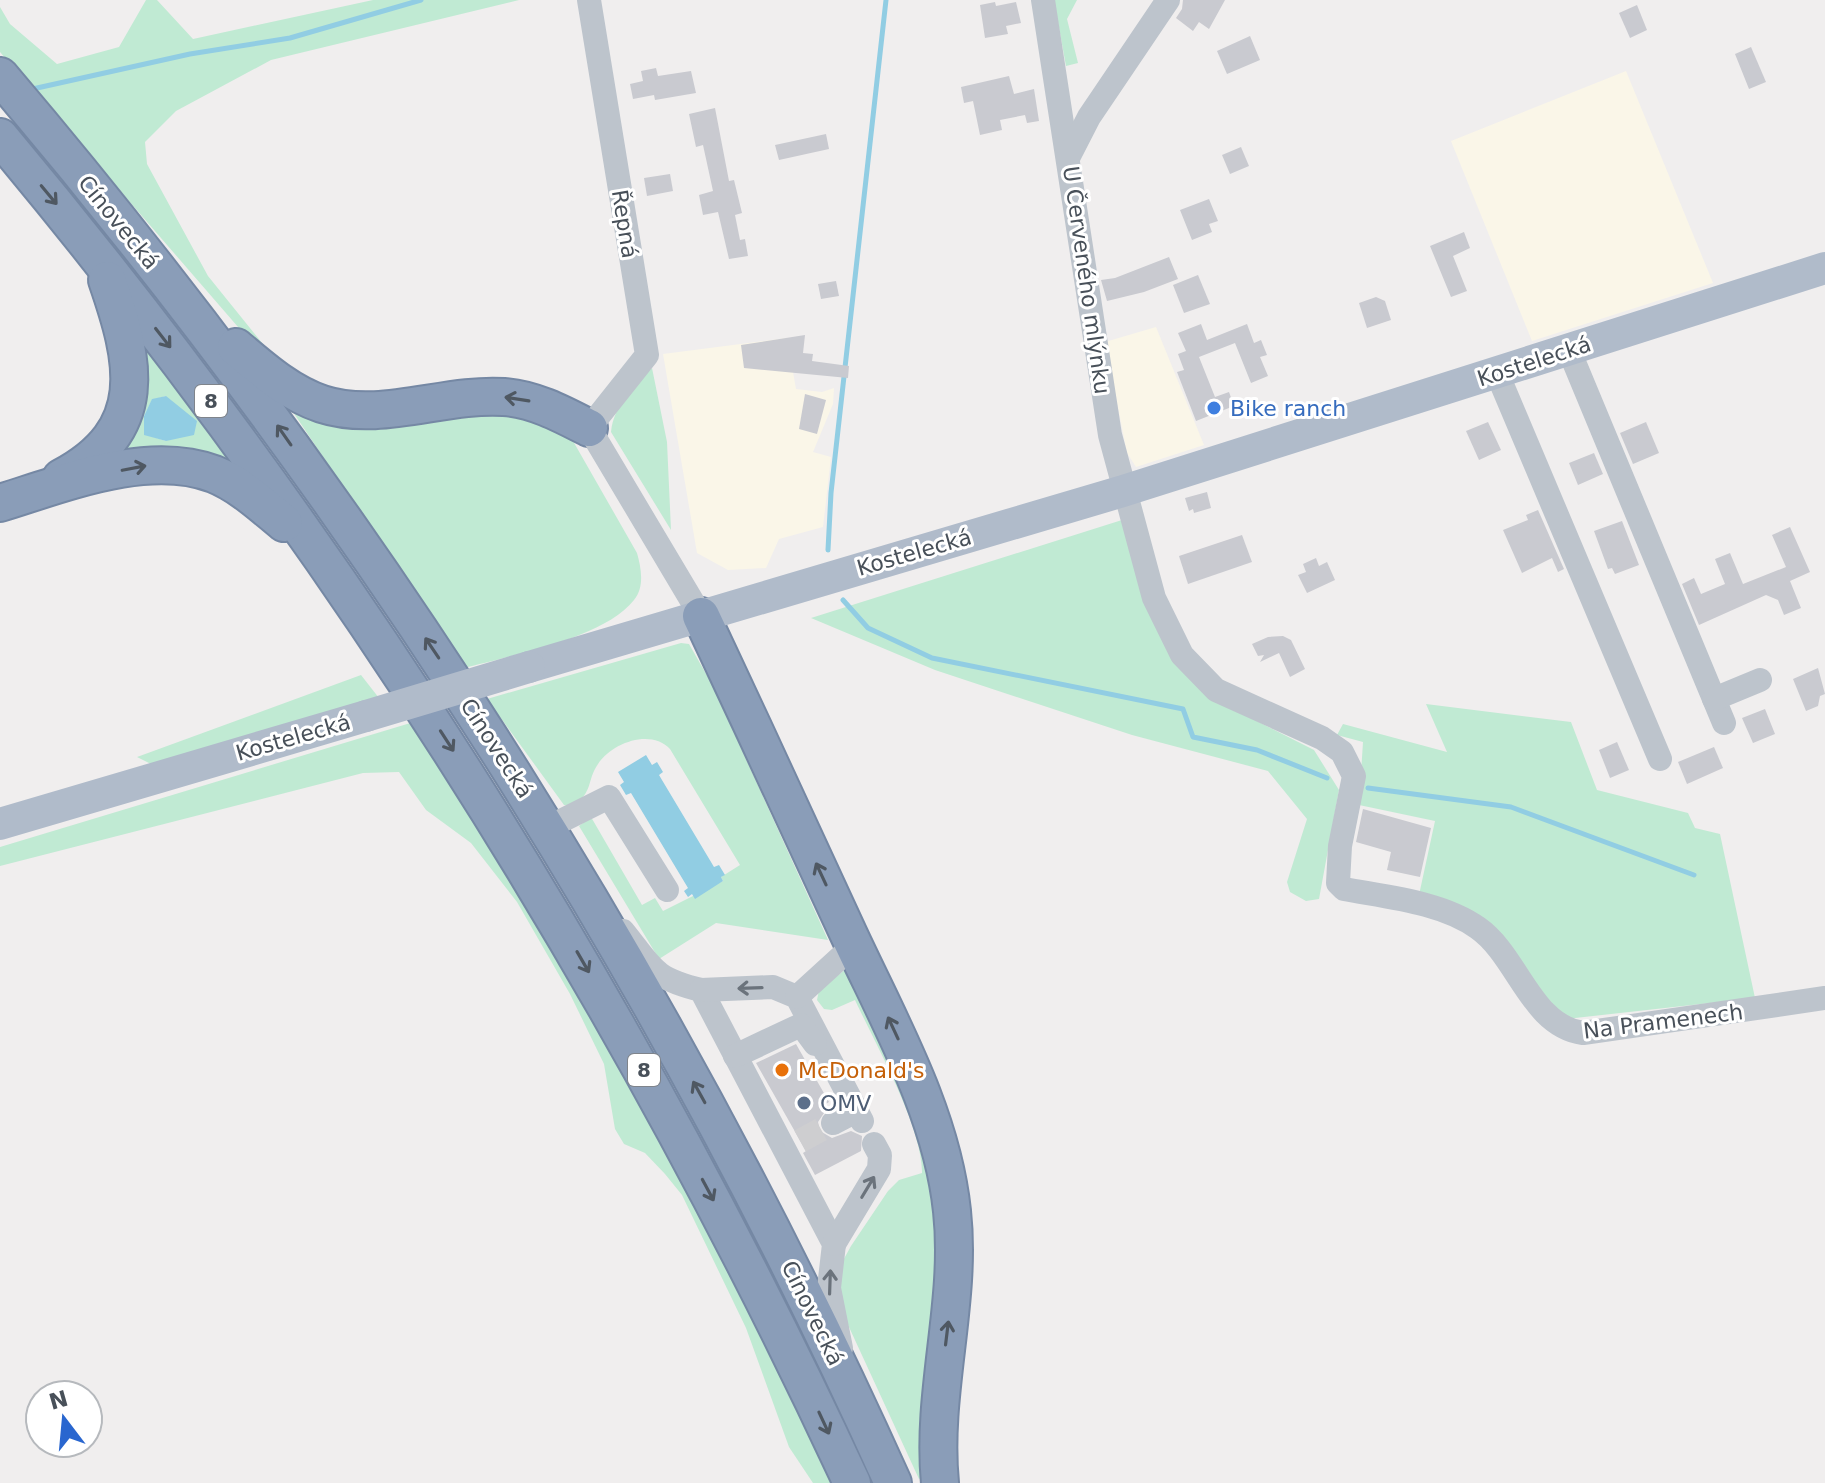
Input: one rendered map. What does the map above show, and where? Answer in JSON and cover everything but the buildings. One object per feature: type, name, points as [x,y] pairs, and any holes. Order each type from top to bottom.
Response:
[{"type":"highway","name":"Cínovecká","points":[[0,76],[192,312],[367,552],[547,828],[648,998],[752,1189],[893,1483]]},
{"type":"highway","name":"Cínovecká","points":[[0,137],[98,254],[222,414],[320,551],[487,803],[614,1016],[799,1368],[852,1483]]},
{"type":"highway","points":[[16,498],[96,453],[112,434],[129,394],[131,365],[127,337],[98,254]]},
{"type":"highway","points":[[192,312],[288,388],[321,404],[352,410],[473,397],[505,397],[535,403],[589,428]]},
{"type":"highway","points":[[16,498],[143,465],[196,468],[239,486],[320,551]]},
{"type":"highway","points":[[701,616],[906,1056],[941,1146],[953,1212],[953,1273],[938,1410],[940,1483]]},
{"type":"main road","name":"Kostelecká","points":[[0,824],[1123,491],[1825,268]]},
{"type":"street","name":"Řepná","points":[[589,0],[647,355],[589,428]]},
{"type":"street","points":[[1043,0],[1069,156]]},
{"type":"street","name":"U Červeného mlýnku","points":[[1123,491],[1121,456],[1069,156],[1089,117],[1168,0]]},
{"type":"street","points":[[1569,350],[1724,723]]},
{"type":"street","points":[[1497,373],[1660,759]]},
{"type":"street","points":[[589,428],[701,616]]},
{"type":"street","name":"Na Pramenech","points":[[1123,491],[1154,598],[1182,655],[1216,690],[1322,738],[1342,752],[1351,765],[1353,789],[1336,874],[1338,883],[1344,889],[1456,916],[1477,927],[1494,941],[1544,1011],[1571,1031],[1583,1033],[1708,1018],[1825,998]]},
{"type":"street","points":[[1714,699],[1760,680]]},
{"type":"street","points":[[547,828],[609,797],[667,890]]},
{"type":"street","points":[[572,868],[658,975],[668,982],[701,990],[773,987],[797,997],[859,1116],[833,1123]]},
{"type":"street","points":[[797,997],[854,945]]},
{"type":"street","points":[[701,990],[735,1056],[792,1145],[834,1244]]},
{"type":"street","points":[[735,1056],[801,1025],[809,1032],[835,1081],[845,1089]]},
{"type":"street","points":[[849,1386],[829,1297],[834,1244],[879,1169],[880,1155],[874,1144]]},
{"type":"shaded area","points":[[1626,71],[1713,283],[1532,341],[1451,141]]},
{"type":"shaded area","points":[[1156,327],[1204,445],[1136,467],[1127,453],[1105,342]]},
{"type":"shaded area","points":[[787,338],[796,389],[822,392],[834,388],[833,404],[813,452],[831,457],[823,527],[779,539],[766,568],[728,570],[697,553],[663,354]]},
{"type":"green space","points":[[146,0],[157,0],[193,39],[373,0],[519,0],[271,60],[176,111],[145,142],[147,164],[208,276],[275,359],[264,357],[0,52],[0,7],[10,24],[57,64],[119,47]]},
{"type":"green space","points":[[1054,0],[1077,0],[1067,19],[1078,63],[1066,66]]},
{"type":"green space","points":[[147,345],[247,476],[111,461],[145,382]],"holes":[[[166,396],[166,441],[144,434],[144,416],[152,400]]]},
{"type":"green space","points":[[652,368],[667,442],[671,530],[611,432],[621,405]]},
{"type":"green space","points":[[507,408],[547,420],[573,441],[637,553],[641,583],[634,600],[620,614],[601,625],[555,644],[464,668],[291,409]]},
{"type":"green space","points":[[1122,520],[1221,703],[1314,750],[1339,790],[1319,899],[1306,901],[1290,892],[1287,882],[1307,819],[1268,771],[1132,735],[935,670],[811,618]]},
{"type":"green space","points":[[681,643],[689,644],[713,686],[828,940],[716,923],[659,959],[579,826],[591,817],[642,905],[655,898],[663,911],[723,881],[721,877],[740,865],[670,749],[653,740],[622,744],[598,764],[580,801],[573,806],[564,805],[487,699]]},
{"type":"green space","points":[[361,675],[379,698],[151,764],[137,757]]},
{"type":"green space","points":[[1426,704],[1571,722],[1597,790],[1688,813],[1695,828],[1720,834],[1755,998],[1566,1019],[1548,999],[1419,895],[1435,821],[1359,805],[1363,742],[1337,735],[1343,724],[1447,752]]},
{"type":"green space","points":[[417,721],[648,1109],[713,1232],[835,1483],[813,1483],[789,1447],[746,1328],[682,1195],[645,1153],[624,1144],[615,1129],[604,1064],[570,994],[517,902],[471,843],[426,810],[399,772],[363,773],[0,866],[0,847]]},
{"type":"green space","points":[[850,966],[921,1122],[942,1222],[922,1477],[919,1479],[843,1314],[837,1289],[840,1266],[888,1191],[899,1180],[922,1173],[915,1133],[907,1110],[855,1000],[832,1010],[824,1009],[817,1000],[819,990]]},
{"type":"water","points":[[166,396],[197,421],[194,435],[166,441],[144,435],[144,416],[152,399]]},
{"type":"water","points":[[646,755],[652,765],[657,762],[663,772],[659,775],[714,867],[719,865],[725,875],[721,877],[723,881],[695,899],[692,894],[688,897],[684,891],[688,888],[631,793],[626,795],[620,785],[624,782],[618,772]]},
{"type":"waterway","points":[[28,90],[190,54],[290,38],[421,0]]},
{"type":"waterway","points":[[828,550],[831,493],[886,0]]},
{"type":"waterway","points":[[843,600],[868,628],[932,658],[1183,709],[1193,737],[1257,750],[1327,778]]},
{"type":"waterway","points":[[1368,788],[1511,807],[1694,875]]},
{"type":"tunnel","points":[[800,1141],[833,1123]]},
{"type":"place","name":"Bike ranch","points":[[1214,408]]},
{"type":"place","name":"McDonald's","points":[[782,1070]]},
{"type":"place","name":"OMV","points":[[804,1103]]}]
